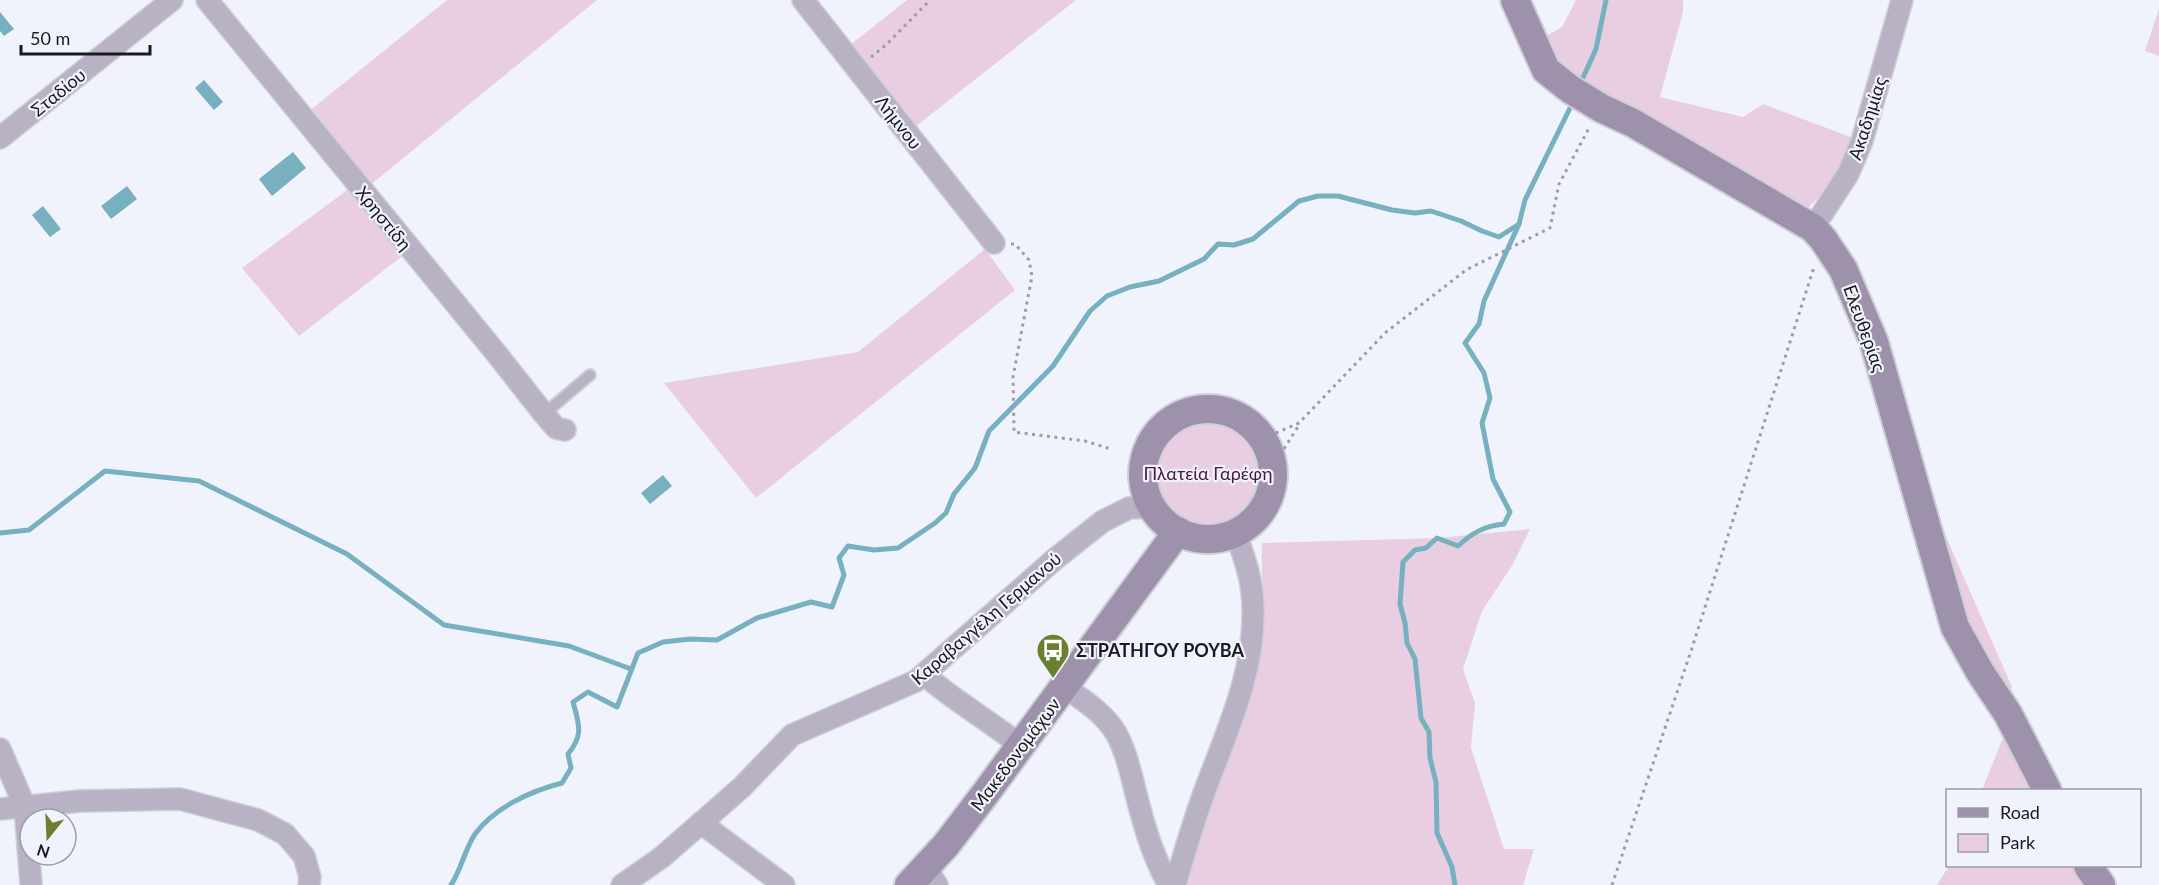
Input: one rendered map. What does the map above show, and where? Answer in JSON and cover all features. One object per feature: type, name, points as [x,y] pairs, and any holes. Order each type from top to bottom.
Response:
[{"type":"street","name":"Σταδίου","points":[[0,138],[172,0]]},
{"type":"street","name":"Χρηστίδη","points":[[207,0],[544,414],[556,428],[565,430]]},
{"type":"street","name":"Λήμνου","points":[[803,0],[994,243]]},
{"type":"street","name":"Ελευθερίας","points":[[1515,0],[1546,70],[1600,108],[1633,123],[1818,234],[1843,269],[1874,342],[1955,627],[1980,672],[2008,714],[2046,789]]},
{"type":"street","name":"Ακαδημίας","points":[[1818,234],[1862,141],[1902,0]]},
{"type":"street","points":[[1195,410],[1218,410],[1240,417],[1262,439],[1272,468],[1270,490],[1261,511],[1245,527],[1216,538],[1197,538],[1168,525],[1152,507],[1145,493],[1143,462],[1148,447],[1167,423],[1195,410]]},
{"type":"street","name":"Καραβαγγέλη Γερμανού","points":[[622,885],[662,857],[742,787],[792,735],[908,686],[925,675],[1055,559],[1103,521],[1130,508],[1152,507]]},
{"type":"street","name":"Μακεδονομάχων","points":[[924,879],[1178,531]]},
{"type":"street","points":[[1175,885],[1204,793],[1241,691],[1250,652],[1253,624],[1252,591],[1248,569],[1235,532]]},
{"type":"street","points":[[925,675],[938,687],[1021,746]]},
{"type":"street","points":[[1065,687],[1095,708],[1115,733],[1129,769],[1157,863],[1169,885]]},
{"type":"street","points":[[0,749],[25,807],[80,801],[180,800],[258,820],[285,834],[304,856],[310,877],[309,885]]},
{"type":"street","points":[[0,809],[18,808]]},
{"type":"street","points":[[701,823],[784,885]]},
{"type":"street","points":[[30,867],[32,885]]},
{"type":"street","points":[[2089,867],[2101,885]]},
{"type":"lane","points":[[544,414],[590,375]]},
{"type":"path","points":[[857,68],[886,45],[930,0]]},
{"type":"path","points":[[1272,468],[1299,423],[1385,333],[1466,270],[1550,228],[1559,184],[1600,108]]},
{"type":"path","points":[[1612,885],[1691,651],[1818,234]]},
{"type":"path","points":[[994,243],[1015,244],[1029,260],[1032,276],[1013,377],[1014,432],[1085,441],[1111,449]]},
{"type":"path","points":[[1262,439],[1299,423]]},
{"type":"green space","points":[[447,0],[597,0],[369,186],[308,112]]},
{"type":"green space","points":[[907,0],[1076,0],[915,127],[850,45]]},
{"type":"green space","points":[[1576,0],[1683,0],[1683,12],[1660,97],[1743,117],[1763,104],[1856,139],[1828,186],[1806,209],[1570,83],[1537,41],[1562,27]]},
{"type":"green space","points":[[2159,9],[2159,56],[2145,51]]},
{"type":"green space","points":[[350,188],[405,254],[299,336],[242,268]]},
{"type":"green space","points":[[985,249],[1015,290],[756,498],[664,383],[858,352]]},
{"type":"green space","name":"Πλατεία Γαρέφη","points":[[1208,416],[1230,420],[1240,425],[1256,441],[1261,451],[1265,473],[1261,495],[1256,505],[1240,521],[1230,526],[1208,530],[1186,526],[1176,521],[1160,505],[1155,495],[1151,473],[1155,451],[1160,441],[1176,425],[1186,420]]},
{"type":"green space","points":[[1911,457],[2012,687],[2007,701],[1979,657]]},
{"type":"green space","points":[[1530,529],[1513,564],[1482,611],[1463,669],[1475,703],[1471,748],[1504,849],[1534,849],[1523,885],[1184,885],[1206,813],[1252,691],[1260,658],[1264,615],[1262,543],[1437,538]]},
{"type":"green space","points":[[2008,725],[2039,789],[1982,789]]},
{"type":"green space","points":[[1948,867],[2080,867],[2091,885],[1937,885]]},
{"type":"water","points":[[0,12],[14,29],[4,36],[0,31]]},
{"type":"water","points":[[204,80],[223,102],[214,110],[195,88]]},
{"type":"water","points":[[293,152],[306,168],[272,196],[259,179]]},
{"type":"water","points":[[127,186],[137,199],[111,219],[101,206]]},
{"type":"water","points":[[43,206],[61,229],[50,237],[32,215]]},
{"type":"water","points":[[663,475],[672,486],[650,504],[641,493]]},
{"type":"waterway","points":[[1581,82],[1596,49],[1606,0]]},
{"type":"waterway","points":[[1455,885],[1452,867],[1437,833],[1436,782],[1430,758],[1429,732],[1421,718],[1415,659],[1407,643],[1400,604],[1403,562],[1415,550],[1426,548],[1437,538],[1458,546],[1479,531],[1490,526],[1504,524],[1510,512],[1493,479],[1482,423],[1490,398],[1484,373],[1465,343],[1479,324],[1484,301],[1519,224],[1525,200],[1570,108]]},
{"type":"waterway","points":[[451,885],[475,834],[483,824],[514,801],[562,783],[571,768],[568,754],[576,741],[579,729],[573,702],[588,692],[617,707],[638,653],[663,642],[690,639],[717,640],[757,618],[811,602],[832,607],[844,575],[839,558],[848,546],[874,550],[898,548],[946,513],[954,494],[975,468],[989,431],[1053,366],[1090,311],[1107,296],[1130,287],[1159,281],[1204,259],[1218,244],[1234,245],[1253,239],[1299,201],[1318,196],[1338,196],[1392,210],[1415,213],[1431,211],[1499,237],[1519,224]]},
{"type":"waterway","points":[[0,533],[29,530],[105,471],[199,481],[347,554],[444,625],[569,646],[631,669]]},
{"type":"place","name":"ΣΤΡΑΤΗΓΟΥ ΡΟΥΒΑ","points":[[1053,679]]}]
